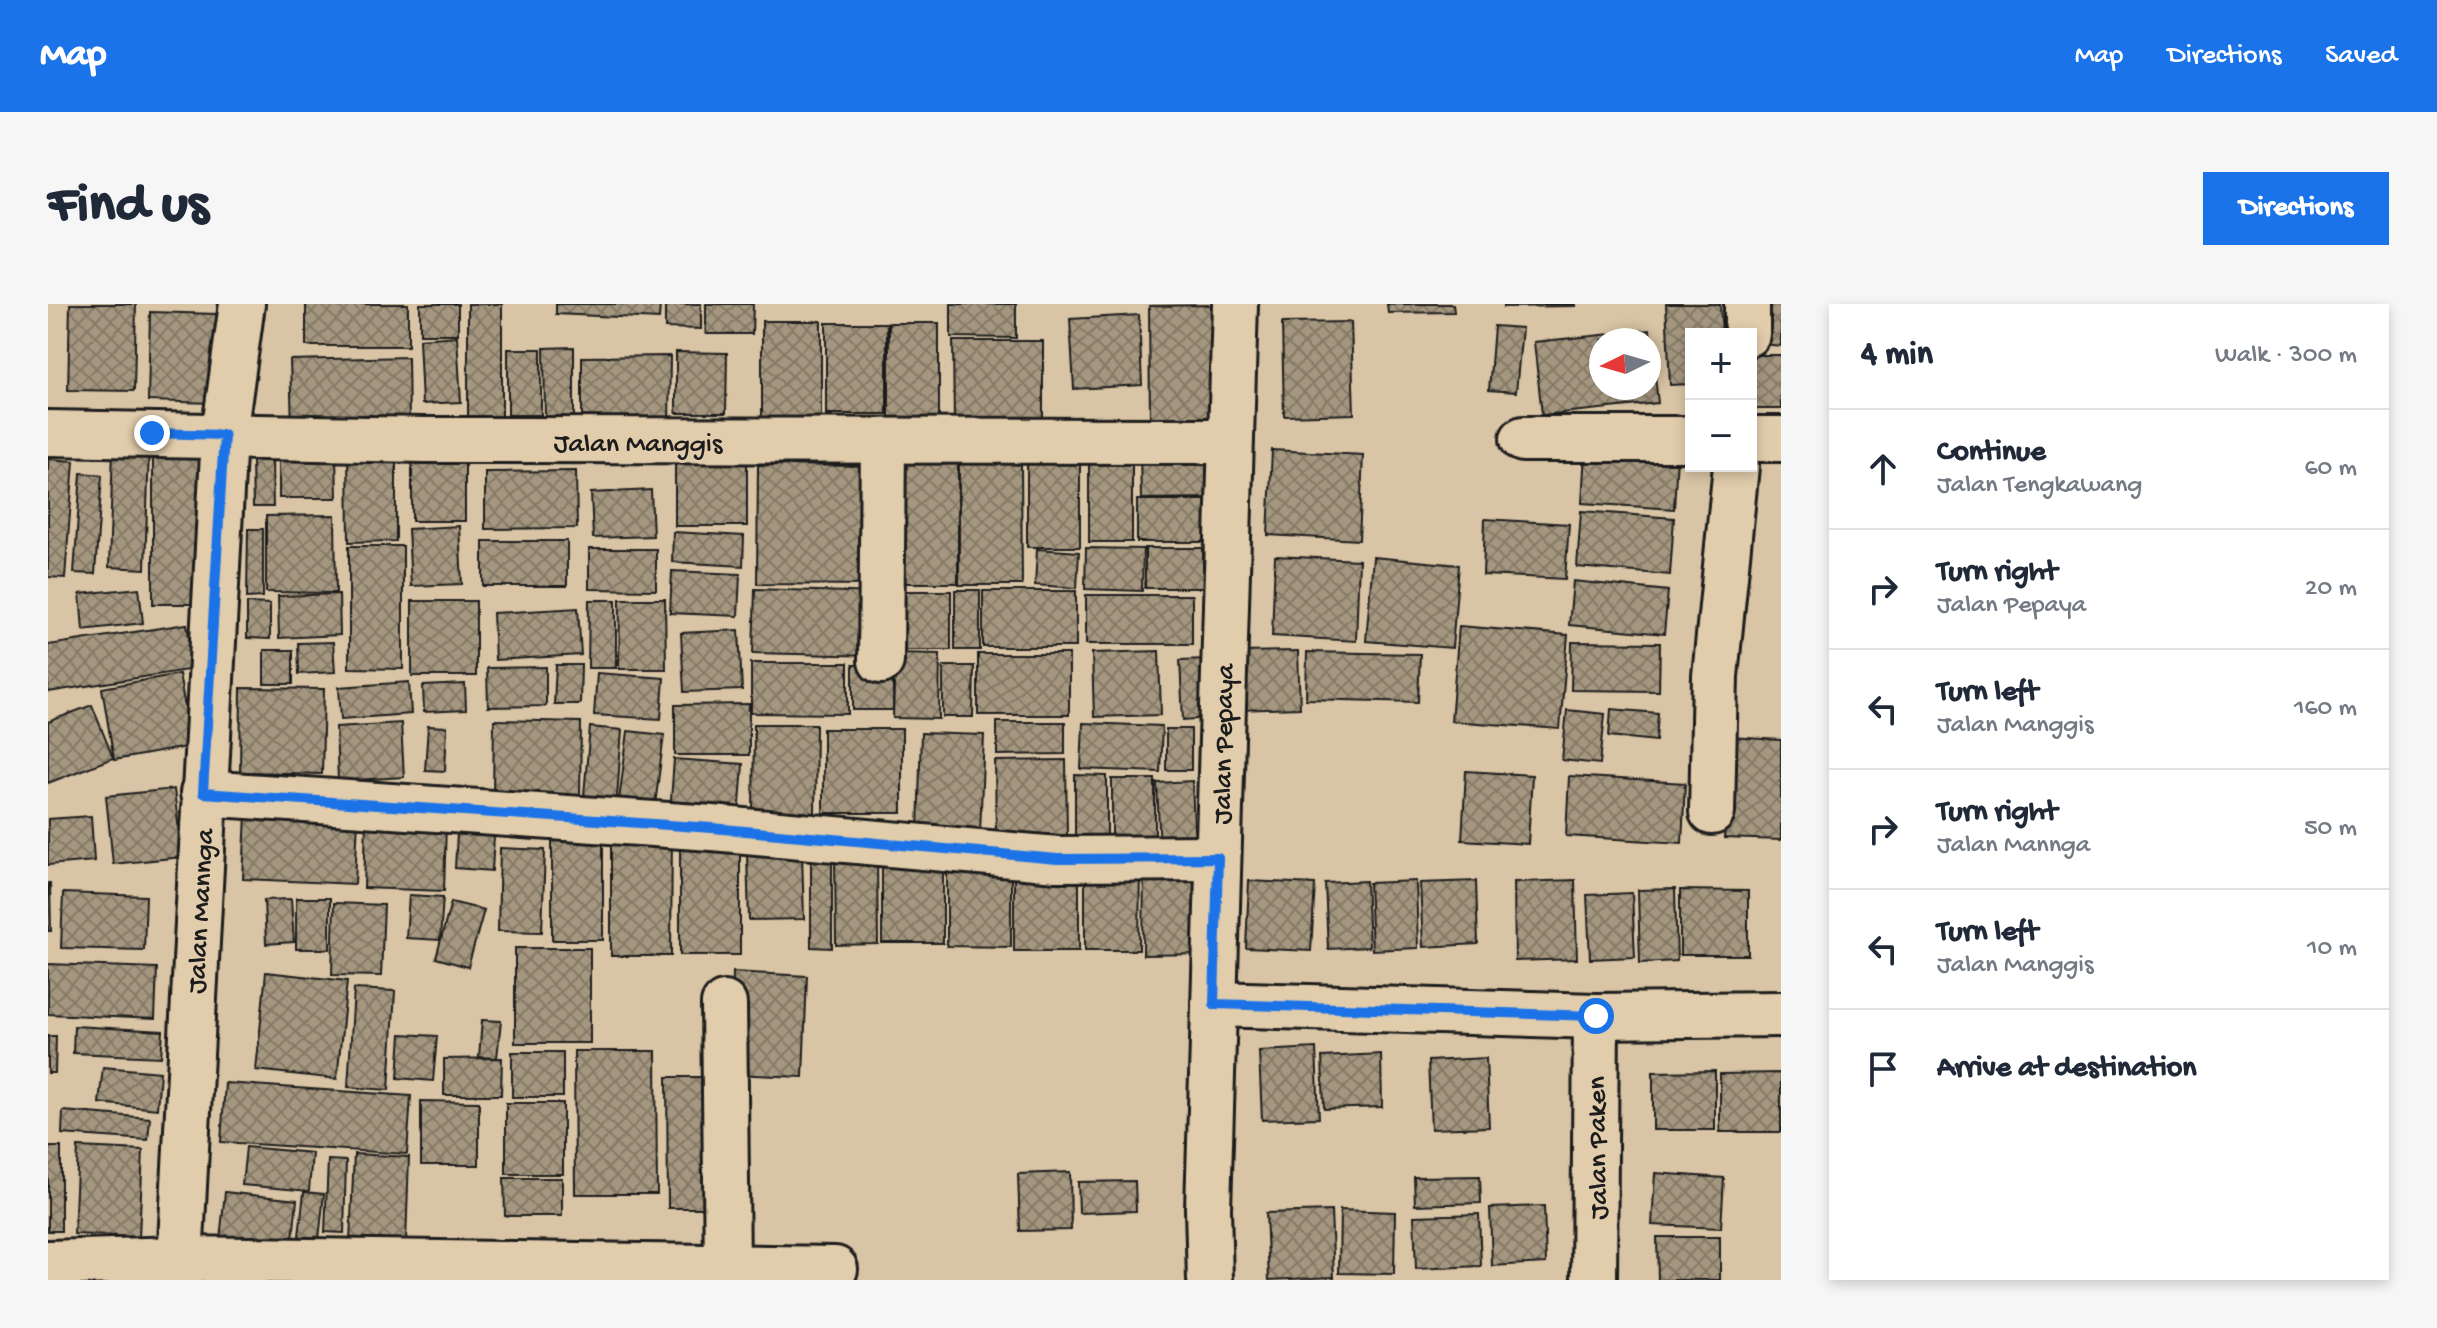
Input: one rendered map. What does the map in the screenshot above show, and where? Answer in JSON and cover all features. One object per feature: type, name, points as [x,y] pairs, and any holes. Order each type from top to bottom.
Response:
[{"type":"street","name":"Jalan Mannga","points":[[180,1269],[224,435],[242,304]]},
{"type":"street","name":"Jalan Pepaya","points":[[1210,1280],[1208,1209],[1228,441],[1235,304]]},
{"type":"street","points":[[1747,304],[1747,328]]},
{"type":"street","name":"Jalan Manggis","points":[[48,433],[425,440],[883,443],[1228,441]]},
{"type":"street","points":[[1523,439],[1685,439]]},
{"type":"street","points":[[1757,439],[1781,439]]},
{"type":"street","points":[[881,661],[883,443]]},
{"type":"street","points":[[1712,812],[1715,676],[1735,472]]},
{"type":"street","points":[[203,793],[712,828],[1057,859],[1218,858]]},
{"type":"street","points":[[724,1004],[727,1267]]},
{"type":"street","points":[[1214,1004],[1596,1016],[1781,1014]]},
{"type":"street","name":"Jalan Paken","points":[[1594,1280],[1596,1016]]},
{"type":"street","points":[[48,1263],[180,1269],[835,1269]]},
{"type":"building","points":[[70,304],[136,304],[134,391],[68,390]]},
{"type":"building","points":[[306,304],[408,304],[408,346],[306,346]]},
{"type":"building","points":[[420,304],[458,304],[458,334],[420,334]]},
{"type":"building","points":[[468,304],[502,304],[502,417],[468,417]]},
{"type":"building","points":[[556,304],[660,304],[659,319],[556,314]]},
{"type":"building","points":[[665,304],[701,304],[701,329],[665,328]]},
{"type":"building","points":[[706,304],[753,304],[752,334],[706,334]]},
{"type":"building","points":[[951,304],[1016,304],[1016,338],[951,337]]},
{"type":"building","points":[[1387,304],[1453,304],[1454,312],[1388,313]]},
{"type":"building","points":[[1504,304],[1575,304],[1575,306],[1504,307]]},
{"type":"building","points":[[1666,304],[1720,304],[1722,328],[1685,328],[1685,384],[1670,385]]},
{"type":"building","points":[[1766,304],[1781,304],[1781,346],[1763,344]]},
{"type":"building","points":[[1211,305],[1213,421],[1150,421],[1149,306]]},
{"type":"building","points":[[150,312],[217,314],[214,403],[148,401]]},
{"type":"building","points":[[1139,315],[1142,385],[1074,389],[1070,319]]},
{"type":"building","points":[[762,321],[821,321],[821,417],[762,417]]},
{"type":"building","points":[[1351,322],[1354,414],[1284,416],[1282,323]]},
{"type":"building","points":[[826,323],[887,323],[887,414],[826,414]]},
{"type":"building","points":[[889,323],[939,323],[939,417],[889,417]]},
{"type":"building","points":[[1494,326],[1522,328],[1516,392],[1489,390]]},
{"type":"building","points":[[457,336],[461,402],[422,404],[419,339]]},
{"type":"building","points":[[1589,336],[1589,400],[1658,400],[1658,403],[1542,415],[1534,342]]},
{"type":"building","points":[[953,341],[1043,341],[1043,421],[954,422]]},
{"type":"building","points":[[574,347],[574,421],[545,420],[544,348]]},
{"type":"building","points":[[508,349],[541,349],[541,415],[508,415]]},
{"type":"building","points":[[676,352],[727,353],[726,413],[676,413]]},
{"type":"building","points":[[1757,355],[1781,355],[1781,409],[1757,409]]},
{"type":"building","points":[[670,356],[669,426],[582,427],[582,357]]},
{"type":"building","points":[[408,357],[409,424],[292,427],[290,360]]},
{"type":"building","points":[[153,447],[205,447],[205,604],[153,604]]},
{"type":"building","points":[[113,449],[149,450],[145,569],[109,567]]},
{"type":"building","points":[[348,450],[396,450],[396,541],[349,542]]},
{"type":"building","points":[[1272,450],[1363,455],[1359,540],[1268,535]]},
{"type":"building","points":[[1585,451],[1677,457],[1674,509],[1582,503]]},
{"type":"building","points":[[1210,453],[1211,498],[1141,499],[1140,454]]},
{"type":"building","points":[[336,454],[337,498],[279,498],[279,455]]},
{"type":"building","points":[[887,455],[958,455],[958,583],[887,583]]},
{"type":"building","points":[[412,458],[465,459],[465,521],[412,521]]},
{"type":"building","points":[[48,459],[74,461],[65,578],[48,577]]},
{"type":"building","points":[[272,460],[273,507],[253,507],[252,461]]},
{"type":"building","points":[[747,461],[747,526],[675,526],[675,462]]},
{"type":"building","points":[[1089,463],[1132,463],[1132,542],[1089,542]]},
{"type":"building","points":[[959,464],[1021,464],[1022,585],[959,585]]},
{"type":"building","points":[[1027,464],[1080,464],[1080,547],[1027,547]]},
{"type":"building","points":[[758,465],[871,466],[869,585],[757,584]]},
{"type":"building","points":[[576,471],[577,528],[485,529],[485,472]]},
{"type":"building","points":[[81,473],[102,475],[95,574],[74,573]]},
{"type":"building","points":[[651,490],[653,536],[593,538],[591,493]]},
{"type":"building","points":[[1137,500],[1208,500],[1208,542],[1137,542]]},
{"type":"building","points":[[1581,511],[1674,518],[1670,575],[1577,567]]},
{"type":"building","points":[[335,515],[336,593],[266,592],[266,516]]},
{"type":"building","points":[[1485,519],[1569,524],[1565,579],[1483,575]]},
{"type":"building","points":[[459,526],[462,584],[411,586],[408,529]]},
{"type":"building","points":[[248,529],[263,529],[263,597],[247,598]]},
{"type":"building","points":[[673,532],[744,536],[743,566],[672,562]]},
{"type":"building","points":[[483,541],[567,541],[567,586],[483,586]]},
{"type":"building","points":[[349,546],[403,546],[403,669],[349,668]]},
{"type":"building","points":[[1086,548],[1143,549],[1142,591],[1085,589]]},
{"type":"building","points":[[1145,548],[1203,548],[1203,588],[1145,588]]},
{"type":"building","points":[[589,549],[656,549],[656,590],[589,589]]},
{"type":"building","points":[[1037,549],[1079,552],[1077,588],[1035,585]]},
{"type":"building","points":[[1275,556],[1359,560],[1356,641],[1272,636]]},
{"type":"building","points":[[1373,557],[1459,565],[1452,648],[1366,641]]},
{"type":"building","points":[[672,571],[740,574],[738,616],[670,613]]},
{"type":"building","points":[[1573,581],[1668,591],[1664,634],[1569,625]]},
{"type":"building","points":[[139,588],[143,623],[83,630],[80,594]]},
{"type":"building","points":[[755,589],[878,593],[876,656],[753,653]]},
{"type":"building","points":[[955,590],[980,590],[980,650],[955,650]]},
{"type":"building","points":[[891,591],[951,591],[951,650],[891,650]]},
{"type":"building","points":[[983,591],[1076,591],[1076,647],[983,647]]},
{"type":"building","points":[[339,594],[340,635],[279,638],[278,596]]},
{"type":"building","points":[[1086,595],[1192,595],[1192,644],[1086,644]]},
{"type":"building","points":[[620,599],[665,599],[666,669],[619,669]]},
{"type":"building","points":[[589,600],[616,600],[616,668],[588,668]]},
{"type":"building","points":[[412,601],[476,601],[476,676],[412,676]]},
{"type":"building","points":[[247,603],[270,604],[270,639],[247,638]]},
{"type":"building","points":[[578,608],[581,655],[495,660],[493,613]]},
{"type":"building","points":[[187,624],[194,669],[48,692],[48,645]]},
{"type":"building","points":[[1459,626],[1568,635],[1560,729],[1451,721]]},
{"type":"building","points":[[739,630],[742,690],[684,692],[681,633]]},
{"type":"building","points":[[333,642],[335,672],[299,674],[298,643]]},
{"type":"building","points":[[1572,642],[1660,643],[1659,691],[1571,690]]},
{"type":"building","points":[[264,650],[293,650],[293,684],[264,684]]},
{"type":"building","points":[[1159,651],[1161,715],[1094,717],[1092,653]]},
{"type":"building","points":[[1298,651],[1300,708],[1239,710],[1238,652]]},
{"type":"building","points":[[1307,652],[1420,654],[1418,702],[1306,699]]},
{"type":"building","points":[[895,653],[940,654],[939,719],[893,718]]},
{"type":"building","points":[[978,654],[1069,654],[1069,715],[978,715]]},
{"type":"building","points":[[1208,659],[1211,718],[1183,720],[1180,660]]},
{"type":"building","points":[[751,663],[848,663],[848,714],[751,713]]},
{"type":"building","points":[[556,665],[581,665],[580,704],[554,704]]},
{"type":"building","points":[[853,665],[893,665],[893,710],[853,710]]},
{"type":"building","points":[[943,666],[974,666],[973,717],[943,717]]},
{"type":"building","points":[[546,667],[546,706],[488,707],[487,668]]},
{"type":"building","points":[[597,673],[664,678],[661,719],[594,715]]},
{"type":"building","points":[[179,674],[192,746],[114,760],[102,688]]},
{"type":"building","points":[[409,682],[411,714],[341,719],[339,687]]},
{"type":"building","points":[[465,684],[466,710],[424,712],[423,686]]},
{"type":"building","points":[[241,688],[324,689],[322,774],[240,772]]},
{"type":"building","points":[[749,704],[749,755],[675,755],[675,705]]},
{"type":"building","points":[[92,705],[113,758],[48,783],[48,722]]},
{"type":"building","points":[[1611,709],[1658,713],[1656,741],[1609,736]]},
{"type":"building","points":[[1567,710],[1605,714],[1600,764],[1562,760]]},
{"type":"building","points":[[494,720],[581,722],[580,798],[493,795]]},
{"type":"building","points":[[997,722],[1065,722],[1065,754],[997,755]]},
{"type":"building","points":[[401,723],[404,777],[338,781],[336,727]]},
{"type":"building","points":[[1083,723],[1162,726],[1160,772],[1081,769]]},
{"type":"building","points":[[754,724],[816,724],[815,813],[753,812]]},
{"type":"building","points":[[428,726],[447,727],[445,771],[425,770]]},
{"type":"building","points":[[590,727],[622,730],[616,810],[583,806]]},
{"type":"building","points":[[823,729],[902,729],[902,813],[823,813]]},
{"type":"building","points":[[1166,729],[1191,729],[1191,770],[1166,770]]},
{"type":"building","points":[[628,731],[664,735],[654,813],[618,808]]},
{"type":"building","points":[[921,733],[984,735],[980,833],[918,831]]},
{"type":"building","points":[[1729,737],[1781,740],[1781,840],[1724,838]]},
{"type":"building","points":[[674,759],[743,764],[739,818],[670,814]]},
{"type":"building","points":[[1066,760],[1067,836],[996,837],[995,761]]},
{"type":"building","points":[[1466,771],[1532,775],[1528,844],[1462,840]]},
{"type":"building","points":[[1075,775],[1107,776],[1107,842],[1075,842]]},
{"type":"building","points":[[1569,776],[1685,783],[1682,843],[1566,836]]},
{"type":"building","points":[[1112,779],[1155,779],[1155,847],[1112,847]]},
{"type":"building","points":[[1192,781],[1195,850],[1160,852],[1157,783]]},
{"type":"building","points":[[174,789],[182,857],[113,864],[106,796]]},
{"type":"building","points":[[246,813],[358,818],[355,884],[243,879]]},
{"type":"building","points":[[91,816],[94,861],[48,865],[48,819]]},
{"type":"building","points":[[458,816],[495,819],[492,871],[455,868]]},
{"type":"building","points":[[366,821],[446,824],[444,891],[364,888]]},
{"type":"building","points":[[552,824],[603,824],[603,940],[552,940]]},
{"type":"building","points":[[611,828],[672,828],[671,956],[611,956]]},
{"type":"building","points":[[680,836],[740,836],[740,955],[680,955]]},
{"type":"building","points":[[500,848],[545,850],[542,932],[498,931]]},
{"type":"building","points":[[802,853],[804,919],[749,920],[747,854]]},
{"type":"building","points":[[947,855],[1011,855],[1011,947],[947,946]]},
{"type":"building","points":[[811,857],[832,857],[832,948],[811,947]]},
{"type":"building","points":[[835,858],[877,858],[878,944],[836,945]]},
{"type":"building","points":[[882,860],[943,860],[943,943],[882,943]]},
{"type":"building","points":[[1014,860],[1079,860],[1079,951],[1014,951]]},
{"type":"building","points":[[1085,862],[1140,862],[1139,950],[1085,950]]},
{"type":"building","points":[[1144,866],[1207,866],[1207,954],[1143,955]]},
{"type":"building","points":[[1575,880],[1577,959],[1515,961],[1514,882]]},
{"type":"building","points":[[1249,881],[1315,884],[1311,951],[1246,948]]},
{"type":"building","points":[[1366,881],[1369,947],[1328,949],[1325,883]]},
{"type":"building","points":[[1416,881],[1418,948],[1372,950],[1369,883]]},
{"type":"building","points":[[1476,881],[1478,944],[1423,947],[1420,883]]},
{"type":"building","points":[[50,883],[51,931],[48,931]]},
{"type":"building","points":[[1675,889],[1677,961],[1640,963],[1638,890]]},
{"type":"building","points":[[1680,890],[1748,891],[1748,955],[1680,955]]},
{"type":"building","points":[[63,893],[146,896],[144,950],[61,948]]},
{"type":"building","points":[[1632,893],[1635,957],[1590,959],[1587,895]]},
{"type":"building","points":[[409,895],[443,897],[440,940],[406,938]]},
{"type":"building","points":[[296,898],[330,898],[330,949],[296,949]]},
{"type":"building","points":[[291,899],[294,942],[266,944],[264,900]]},
{"type":"building","points":[[451,902],[484,910],[468,967],[436,958]]},
{"type":"building","points":[[334,903],[384,905],[381,976],[332,975]]},
{"type":"building","points":[[515,948],[590,948],[590,1043],[515,1043]]},
{"type":"building","points":[[48,964],[157,968],[155,1019],[48,1014]]},
{"type":"building","points":[[266,972],[347,981],[337,1079],[256,1070]]},
{"type":"building","points":[[733,972],[807,976],[803,1077],[729,1074]]},
{"type":"building","points":[[354,989],[395,991],[389,1090],[348,1087]]},
{"type":"building","points":[[482,1020],[501,1021],[497,1058],[479,1057]]},
{"type":"building","points":[[74,1026],[163,1031],[161,1057],[73,1053]]},
{"type":"building","points":[[401,1034],[437,1036],[433,1081],[398,1078]]},
{"type":"building","points":[[48,1036],[56,1036],[55,1073],[48,1073]]},
{"type":"building","points":[[1316,1048],[1319,1118],[1262,1120],[1259,1051]]},
{"type":"building","points":[[574,1051],[656,1051],[657,1194],[575,1194]]},
{"type":"building","points":[[512,1052],[563,1052],[563,1097],[512,1097]]},
{"type":"building","points":[[1381,1054],[1382,1107],[1324,1109],[1322,1057]]},
{"type":"building","points":[[502,1058],[501,1095],[444,1095],[444,1059]]},
{"type":"building","points":[[1486,1058],[1489,1127],[1431,1129],[1428,1061]]},
{"type":"building","points":[[103,1067],[160,1072],[157,1109],[99,1103]]},
{"type":"building","points":[[1715,1071],[1715,1130],[1653,1130],[1653,1072]]},
{"type":"building","points":[[1781,1073],[1781,1132],[1720,1132],[1720,1074]]},
{"type":"building","points":[[667,1077],[714,1077],[714,1208],[668,1208]]},
{"type":"building","points":[[225,1083],[411,1096],[407,1154],[221,1142]]},
{"type":"building","points":[[421,1101],[479,1102],[479,1165],[421,1165]]},
{"type":"building","points":[[506,1103],[563,1103],[563,1174],[506,1174]]},
{"type":"building","points":[[63,1111],[150,1118],[148,1140],[62,1134]]},
{"type":"building","points":[[48,1147],[61,1147],[61,1231],[48,1231]]},
{"type":"building","points":[[78,1147],[143,1150],[139,1237],[74,1234]]},
{"type":"building","points":[[246,1147],[312,1153],[309,1191],[242,1185]]},
{"type":"building","points":[[354,1154],[409,1157],[406,1243],[350,1241]]},
{"type":"building","points":[[328,1160],[346,1161],[344,1233],[325,1232]]},
{"type":"building","points":[[1070,1172],[1071,1230],[1020,1231],[1018,1174]]},
{"type":"building","points":[[1655,1173],[1724,1178],[1721,1228],[1652,1225]]},
{"type":"building","points":[[1480,1176],[1481,1203],[1415,1205],[1414,1177]]},
{"type":"building","points":[[504,1178],[562,1178],[562,1216],[505,1216]]},
{"type":"building","points":[[1135,1181],[1136,1211],[1079,1213],[1078,1182]]},
{"type":"building","points":[[225,1192],[297,1200],[291,1257],[219,1249]]},
{"type":"building","points":[[304,1192],[324,1194],[318,1248],[298,1245]]},
{"type":"building","points":[[1544,1206],[1546,1263],[1492,1266],[1490,1208]]},
{"type":"building","points":[[1340,1210],[1395,1212],[1394,1274],[1339,1273]]},
{"type":"building","points":[[1331,1211],[1334,1277],[1269,1280],[1266,1213]]},
{"type":"building","points":[[1479,1214],[1481,1266],[1416,1269],[1414,1216]]},
{"type":"building","points":[[1657,1237],[1720,1237],[1720,1280],[1658,1280]]},
{"type":"route","points":[[152,433],[224,435],[203,793],[712,828],[1057,859],[1218,858],[1214,1004],[1596,1016]]}]
